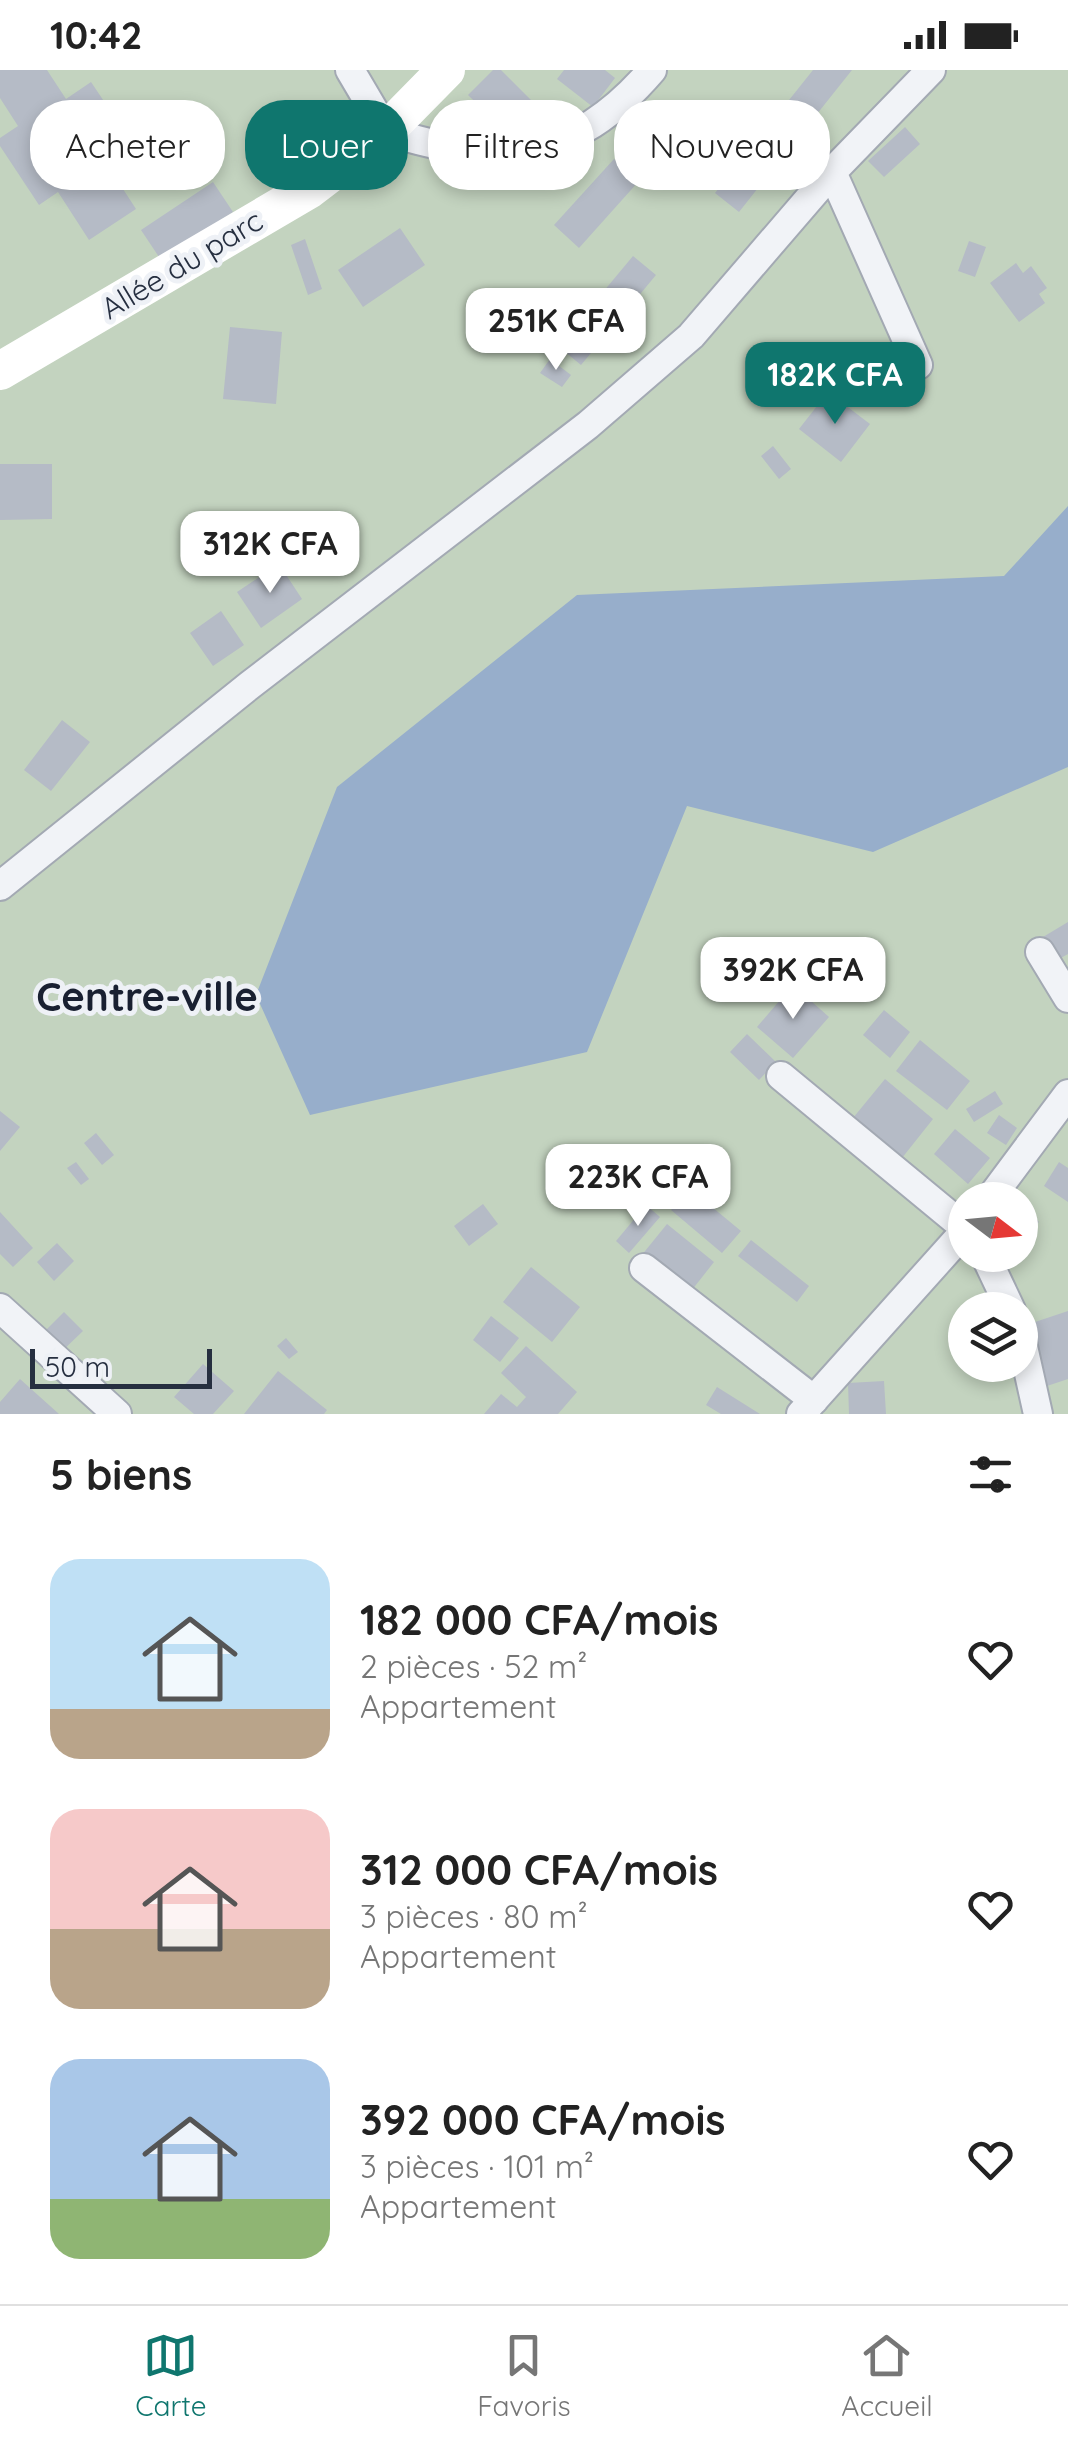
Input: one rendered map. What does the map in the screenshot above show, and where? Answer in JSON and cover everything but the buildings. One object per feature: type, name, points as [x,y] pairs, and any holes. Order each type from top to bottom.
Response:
[{"type":"street","points":[[350,70],[368,100]]},
{"type":"street","name":"Allée du parc","points":[[408,109],[446,70]]},
{"type":"street","points":[[408,138],[450,151],[495,153],[559,141],[598,124],[652,70]]},
{"type":"street","points":[[0,886],[250,685],[588,425],[690,336],[832,172],[931,70]]},
{"type":"street","points":[[832,172],[918,366]]},
{"type":"street","name":"Allée du parc","points":[[0,371],[310,190]]},
{"type":"street","points":[[1040,952],[1068,998]]},
{"type":"street","points":[[781,1076],[948,1216]]},
{"type":"street","points":[[1002,1182],[1068,1094]]},
{"type":"street","points":[[644,1268],[808,1407],[948,1249]]},
{"type":"street","points":[[0,1308],[107,1411]]},
{"type":"street","points":[[1031,1382],[1038,1414]]},
{"type":"green space","points":[[0,70],[1068,70],[1068,1414],[0,1414]]},
{"type":"water","points":[[1068,506],[1068,767],[873,852],[687,806],[587,1052],[310,1115],[256,995],[337,787],[577,595],[1004,576]]},
{"type":"district","name":"Centre-ville","points":[[147,997]]}]
